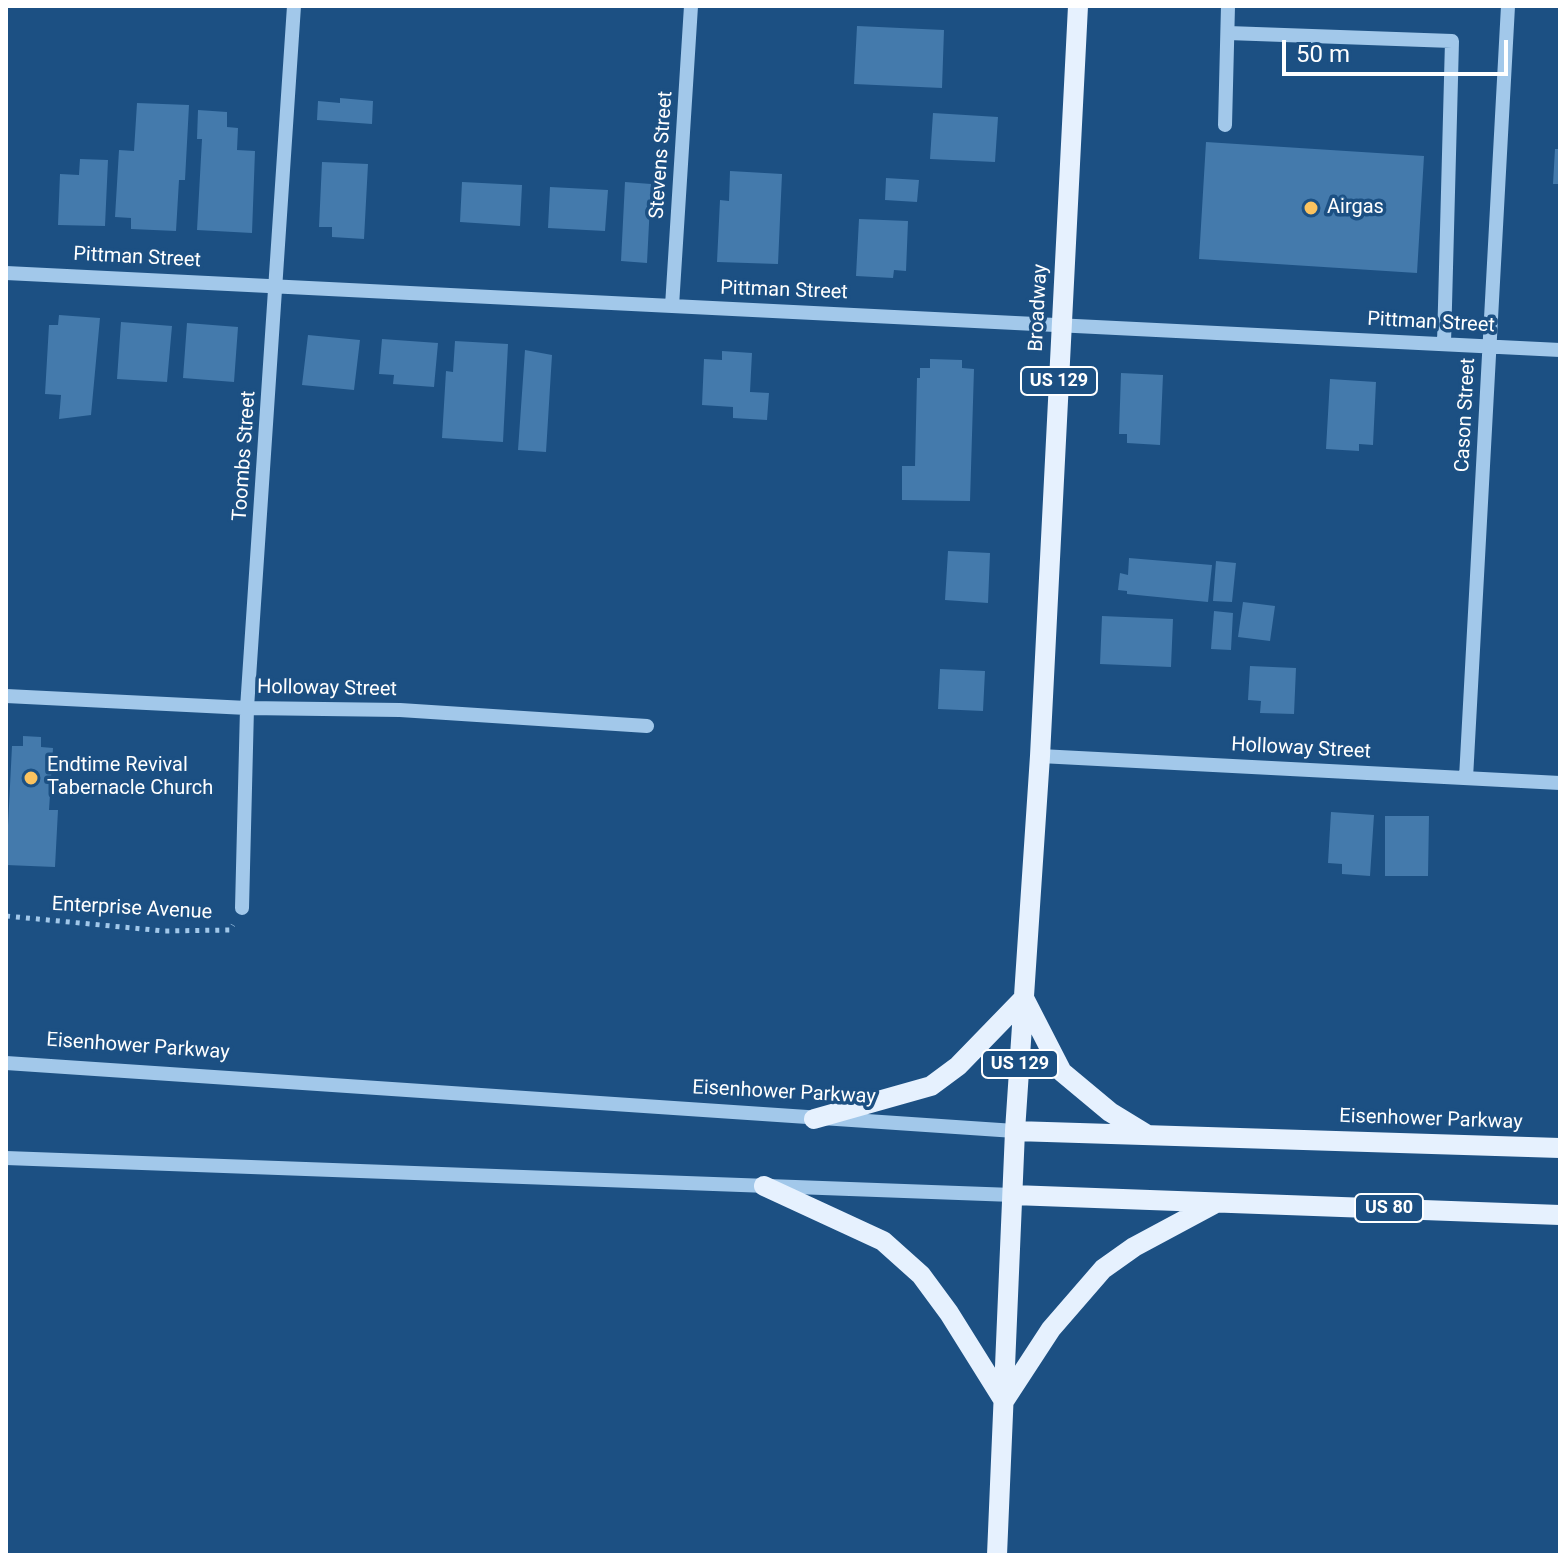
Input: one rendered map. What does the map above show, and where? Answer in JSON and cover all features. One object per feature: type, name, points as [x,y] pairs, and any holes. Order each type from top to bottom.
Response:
[{"type":"main road","name":"Broadway","points":[[1040,756],[1078,6]]},
{"type":"main road","name":"US 129","points":[[1015,1131],[1040,756]]},
{"type":"main road","points":[[814,1119],[931,1086],[958,1066],[1024,998],[1062,1072],[1110,1112],[1149,1136]]},
{"type":"main road","points":[[997,1555],[1015,1131]]},
{"type":"main road","name":"Eisenhower Parkway","points":[[1015,1131],[1560,1148]]},
{"type":"main road","points":[[764,1186],[883,1241],[921,1275],[949,1313],[1004,1401]]},
{"type":"main road","points":[[1013,1195],[1218,1202]]},
{"type":"main road","points":[[1004,1401],[1051,1329],[1103,1269],[1134,1247],[1218,1202]]},
{"type":"main road","name":"US 80","points":[[1218,1202],[1560,1215]]},
{"type":"street","name":"Toombs Street","points":[[242,908],[247,708],[278,285],[294,6]]},
{"type":"street","name":"Stevens Street","points":[[672,306],[691,6]]},
{"type":"street","points":[[1225,125],[1228,6]]},
{"type":"street","name":"Cason Street","points":[[1466,778],[1508,6]]},
{"type":"street","points":[[1228,33],[1452,41],[1444,343]]},
{"type":"street","name":"Pittman Street","points":[[6,273],[1560,350]]},
{"type":"street","name":"Holloway Street","points":[[6,696],[247,708],[400,710],[647,726]]},
{"type":"street","name":"Holloway Street","points":[[1040,756],[1560,783]]},
{"type":"street","name":"Eisenhower Parkway","points":[[6,1063],[1015,1131]]},
{"type":"street","points":[[6,1158],[1013,1195]]},
{"type":"path","name":"Enterprise Avenue","points":[[6,916],[164,931],[230,930],[242,908]]},
{"type":"building","points":[[857,26],[944,30],[942,88],[854,84]]},
{"type":"building","points":[[340,98],[373,101],[372,124],[317,120],[318,101],[340,103]]},
{"type":"building","points":[[137,103],[189,105],[185,180],[179,180],[176,231],[131,229],[131,218],[115,217],[119,150],[134,151]]},
{"type":"building","points":[[198,110],[227,112],[227,127],[238,128],[237,150],[255,151],[252,233],[197,230],[202,139],[197,139]]},
{"type":"building","points":[[933,113],[998,117],[995,162],[930,159]]},
{"type":"building","name":"Airgas","points":[[1206,142],[1424,156],[1417,273],[1199,259]]},
{"type":"building","points":[[1555,149],[1560,149],[1560,184],[1553,184]]},
{"type":"building","points":[[80,159],[108,160],[105,226],[58,225],[60,174],[79,175]]},
{"type":"building","points":[[322,162],[368,164],[364,239],[332,237],[332,227],[319,227]]},
{"type":"building","points":[[730,171],[782,174],[778,264],[717,262],[720,200],[729,201]]},
{"type":"building","points":[[886,178],[919,180],[917,202],[885,200]]},
{"type":"building","points":[[462,182],[522,185],[520,226],[460,222]]},
{"type":"building","points":[[625,182],[651,184],[647,263],[621,261]]},
{"type":"building","points":[[550,187],[608,190],[605,231],[548,228]]},
{"type":"building","points":[[859,219],[908,221],[906,271],[894,270],[893,278],[856,276]]},
{"type":"building","points":[[59,315],[100,318],[91,415],[59,419],[61,395],[45,394],[49,325],[58,325]]},
{"type":"building","points":[[121,322],[172,326],[167,382],[117,379]]},
{"type":"building","points":[[187,323],[238,327],[234,382],[183,378]]},
{"type":"building","points":[[308,335],[360,340],[354,390],[302,385]]},
{"type":"building","points":[[382,339],[438,343],[434,387],[393,384],[394,375],[379,374]]},
{"type":"building","points":[[455,341],[508,344],[503,442],[442,438],[446,371],[453,372]]},
{"type":"building","points":[[525,350],[552,355],[546,452],[518,450]]},
{"type":"building","points":[[722,351],[752,353],[750,392],[769,393],[767,420],[733,418],[733,407],[702,405],[704,359],[722,360]]},
{"type":"building","points":[[930,359],[962,360],[962,368],[974,369],[970,501],[902,500],[902,466],[915,466],[917,378],[920,378],[920,368],[930,368]]},
{"type":"building","points":[[1121,373],[1163,375],[1160,445],[1127,443],[1127,434],[1119,434]]},
{"type":"building","points":[[1330,379],[1376,382],[1373,445],[1359,444],[1359,451],[1326,449]]},
{"type":"building","points":[[948,551],[990,553],[988,603],[945,600]]},
{"type":"building","points":[[1129,558],[1212,565],[1208,602],[1127,594],[1127,591],[1118,590],[1120,573],[1128,575]]},
{"type":"building","points":[[1216,561],[1236,563],[1232,602],[1213,601]]},
{"type":"building","points":[[1243,602],[1275,606],[1270,641],[1238,637]]},
{"type":"building","points":[[1214,611],[1233,613],[1231,650],[1211,649]]},
{"type":"building","points":[[1102,616],[1173,619],[1171,667],[1100,664]]},
{"type":"building","points":[[1250,666],[1296,668],[1294,714],[1260,713],[1261,701],[1248,700]]},
{"type":"building","points":[[940,669],[985,671],[983,711],[938,709]]},
{"type":"building","name":"Endtime Revival Tabernacle Church","points":[[23,736],[41,737],[41,747],[53,748],[49,810],[58,810],[55,867],[6,865],[12,746],[23,746]]},
{"type":"building","points":[[1331,812],[1374,815],[1370,876],[1342,874],[1342,864],[1328,863]]},
{"type":"building","points":[[1385,816],[1429,816],[1428,876],[1385,876]]},
{"type":"place","name":"Airgas","points":[[1311,208]]},
{"type":"place","name":"Endtime Revival Tabernacle Church","points":[[31,778]]}]
